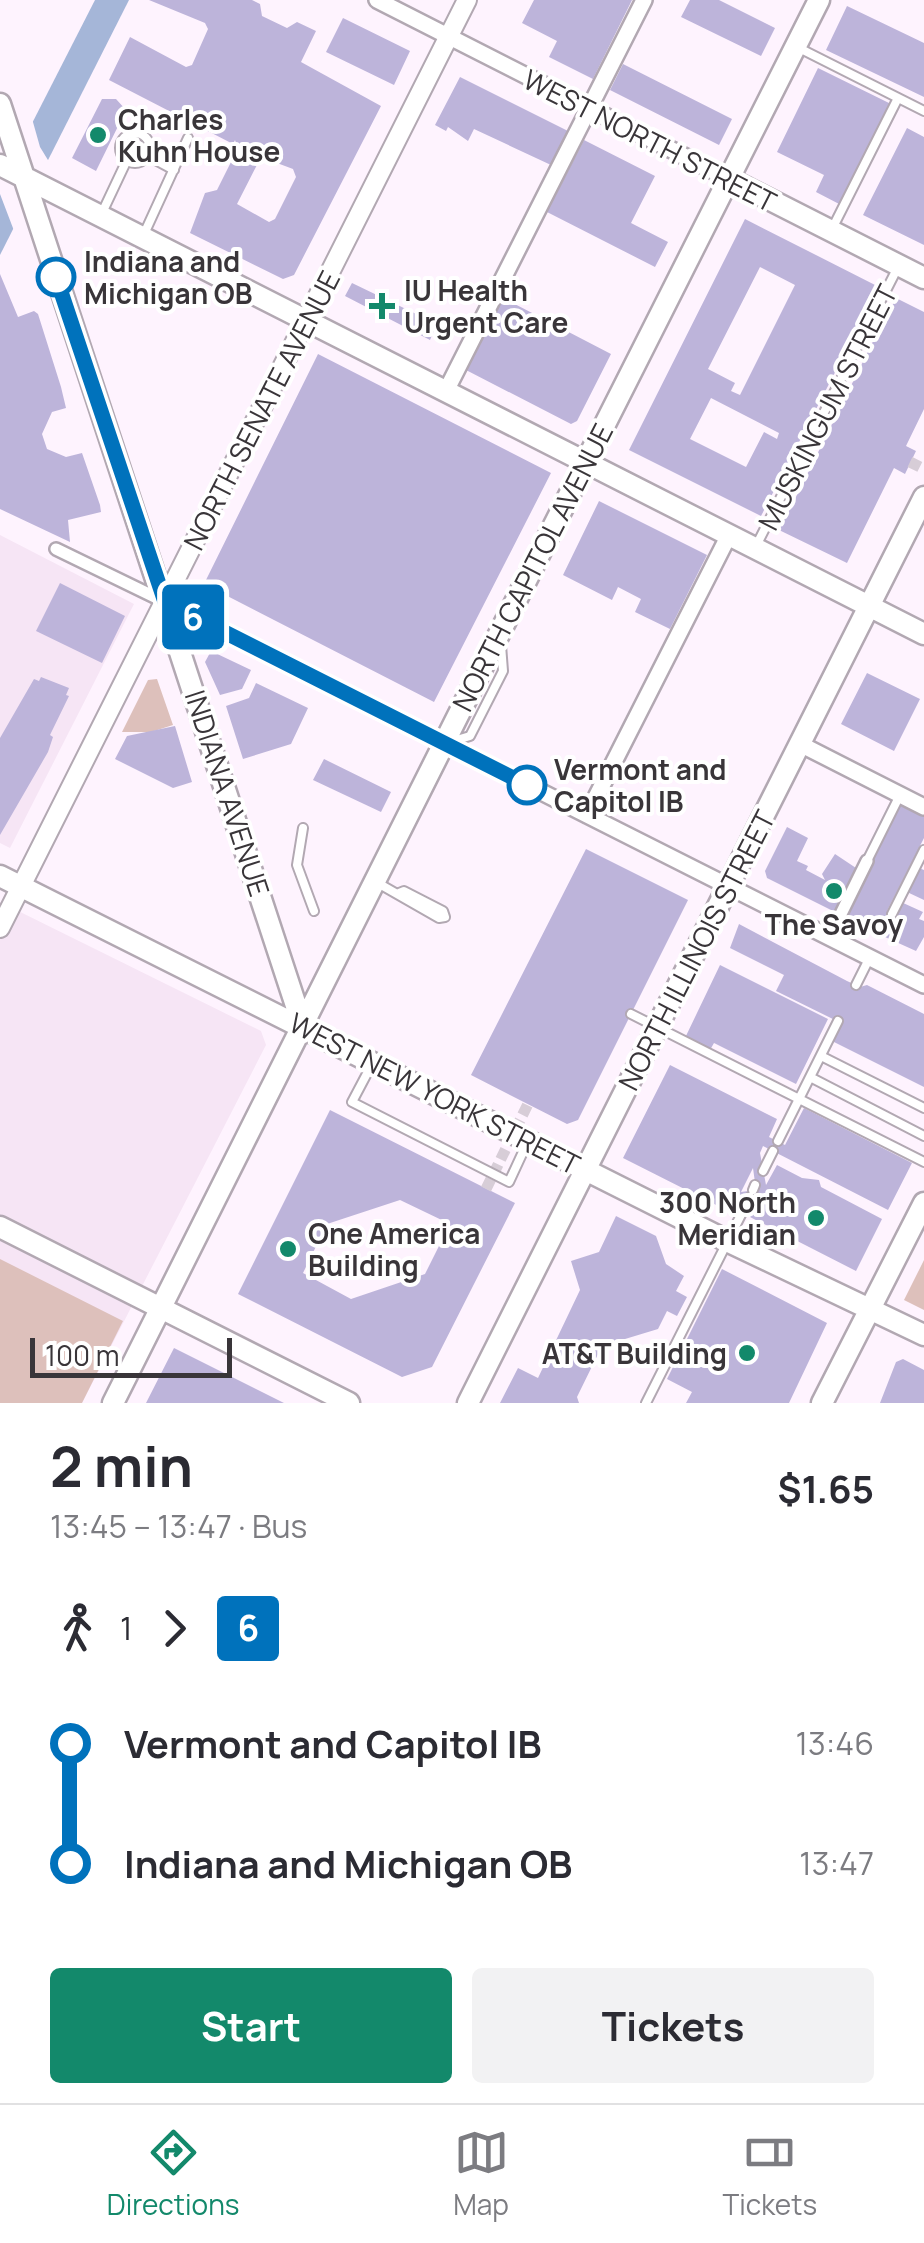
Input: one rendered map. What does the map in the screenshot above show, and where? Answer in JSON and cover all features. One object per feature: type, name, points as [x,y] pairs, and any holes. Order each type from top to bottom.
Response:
[{"type":"main road","name":"NORTH CAPITOL AVENUE","points":[[113,1403],[819,0]]},
{"type":"main road","name":"INDIANA AVENUE","points":[[0,104],[34,192],[302,1027]]},
{"type":"main road","points":[[0,165],[34,192],[99,219],[924,634]]},
{"type":"main road","name":"WEST NORTH STREET","points":[[729,180],[924,278]]},
{"type":"main road","name":"NORTH ILLINOIS STREET","points":[[468,1403],[924,497]]},
{"type":"main road","name":"WEST NEW YORK STREET","points":[[0,876],[727,1241],[924,1335]]},
{"type":"main road","points":[[822,1403],[924,1202]]},
{"type":"main road","points":[[0,1227],[348,1403]]},
{"type":"street","name":"WEST NORTH STREET","points":[[377,0],[729,180]]},
{"type":"street","name":"NORTH SENATE AVENUE","points":[[0,928],[467,0]]},
{"type":"street","points":[[446,392],[644,0]]},
{"type":"street","name":"MUSKINGUM STREET","points":[[587,815],[729,535]]},
{"type":"street","points":[[56,549],[924,984]]},
{"type":"street","points":[[800,744],[924,807]]},
{"type":"street","points":[[836,924],[867,862]]},
{"type":"lane","points":[[796,46],[924,111]]},
{"type":"lane","points":[[832,231],[898,98]]},
{"type":"lane","points":[[99,219],[126,162],[120,144],[134,133],[148,140],[148,156]]},
{"type":"lane","points":[[141,240],[188,138]]},
{"type":"lane","points":[[148,156],[174,170]]},
{"type":"lane","points":[[126,162],[136,164],[148,156]]},
{"type":"lane","name":"MUSKINGUM STREET","points":[[755,548],[899,266]]},
{"type":"lane","points":[[867,862],[900,795]]},
{"type":"lane","points":[[303,828],[297,866],[314,912]]},
{"type":"lane","points":[[892,914],[924,850]]},
{"type":"lane","points":[[376,882],[414,906],[439,918],[445,916],[443,911],[399,893]]},
{"type":"lane","points":[[856,985],[870,957]]},
{"type":"lane","points":[[631,1014],[924,1162]]},
{"type":"lane","points":[[778,1142],[838,1021]]},
{"type":"lane","points":[[821,1056],[924,1108]]},
{"type":"lane","points":[[373,1062],[352,1102],[509,1182],[529,1140]]},
{"type":"lane","points":[[810,1077],[924,1136]]},
{"type":"lane","points":[[763,1170],[773,1151]]},
{"type":"lane","points":[[646,1403],[753,1191]]},
{"type":"shaded area","points":[[0,535],[134,604],[10,848],[0,843]]},
{"type":"shaded area","points":[[157,679],[173,725],[151,732],[122,732],[148,680]]},
{"type":"shaded area","points":[[0,902],[261,1031],[266,1045],[82,1403],[0,1403]]},
{"type":"shaded area","points":[[0,1259],[123,1321],[82,1403],[0,1403]]},
{"type":"shaded area","points":[[924,1260],[924,1310],[904,1300]]},
{"type":"water","points":[[95,0],[129,0],[0,255],[0,186]]},
{"type":"pier","points":[[31,115],[40,147],[51,165],[16,236],[0,194],[0,175]]},
{"type":"building","points":[[149,0],[252,0],[260,4],[262,16],[287,28],[297,22],[316,31],[301,62],[381,106],[294,275],[283,279],[190,233],[205,193],[217,190],[238,148],[235,140],[233,144],[109,80],[130,37],[186,67],[192,65],[208,29],[205,23]],"holes":[[[261,157],[293,169],[296,177],[275,219],[269,222],[237,204]]]},
{"type":"building","points":[[534,0],[632,0],[593,79],[549,57],[557,41],[522,23]]},
{"type":"building","points":[[690,0],[719,0],[775,28],[761,56],[681,17]]},
{"type":"building","points":[[847,6],[924,43],[924,97],[826,50]]},
{"type":"building","points":[[343,18],[410,51],[394,85],[326,52]]},
{"type":"building","points":[[623,64],[732,119],[719,145],[610,90]]},
{"type":"building","points":[[818,68],[891,104],[841,205],[816,192],[824,175],[777,152]]},
{"type":"building","points":[[460,77],[568,131],[551,165],[474,129],[468,141],[448,127],[446,131],[435,125]]},
{"type":"building","name":"Charles Kuhn House","points":[[102,99],[116,99],[126,110],[96,171],[72,158]]},
{"type":"building","points":[[907,128],[924,137],[924,245],[863,215]]},
{"type":"building","points":[[584,140],[655,176],[631,223],[668,242],[655,267],[547,212]]},
{"type":"building","points":[[745,219],[879,287],[761,516],[629,450]],"holes":[[[760,267],[795,285],[740,395],[731,391],[735,383],[708,369]],[[711,398],[779,433],[777,439],[764,432],[746,467],[690,439]]]},
{"type":"building","points":[[0,274],[18,317],[34,311],[38,314],[61,387],[66,408],[52,412],[42,434],[47,449],[66,457],[82,453],[100,505],[101,512],[68,520],[70,542],[0,509]]},
{"type":"building","name":"IU Health Urgent Care","points":[[352,283],[437,324],[430,340],[345,296]]},
{"type":"building","points":[[503,298],[611,354],[577,421],[571,424],[466,370]]},
{"type":"building","points":[[896,298],[924,312],[924,409],[906,446],[916,451],[905,474],[894,468],[847,563],[779,530],[783,522],[778,519],[783,510],[788,513],[887,313],[883,311],[887,303],[892,306]]},
{"type":"building","points":[[318,354],[551,473],[434,702],[204,584]]},
{"type":"building","points":[[599,501],[707,555],[670,629],[635,612],[641,599],[618,587],[612,600],[563,575]]},
{"type":"building","points":[[60,583],[125,616],[102,663],[36,631]]},
{"type":"building","points":[[211,651],[251,670],[242,689],[220,695],[205,662]]},
{"type":"building","points":[[867,673],[920,699],[894,751],[841,724]]},
{"type":"building","points":[[41,677],[69,688],[69,696],[50,735],[53,737],[48,752],[0,835],[0,738],[34,679],[39,681]]},
{"type":"building","points":[[256,683],[308,708],[291,744],[243,759],[226,706],[249,698]]},
{"type":"building","points":[[175,726],[192,782],[173,788],[115,759],[127,736]]},
{"type":"building","points":[[324,759],[391,792],[381,812],[313,780]]},
{"type":"building","points":[[899,802],[924,815],[924,838],[887,911],[895,915],[901,902],[923,912],[919,919],[924,921],[924,937],[916,951],[885,937],[891,923],[883,919],[877,931],[843,913]]},
{"type":"building","points":[[787,827],[808,838],[797,861],[808,866],[806,870],[825,880],[822,874],[835,854],[859,870],[839,914],[767,878],[765,871]]},
{"type":"building","points":[[586,849],[688,900],[578,1120],[567,1124],[471,1075]]},
{"type":"building","points":[[919,868],[924,870],[924,900],[907,892]]},
{"type":"building","points":[[739,924],[847,981],[860,987],[867,985],[924,1014],[924,1087],[832,1041],[841,1023],[776,991],[784,975],[730,948]]},
{"type":"building","points":[[720,965],[828,1019],[796,1084],[714,1043],[710,1050],[685,1038]]},
{"type":"building","points":[[670,1065],[777,1119],[769,1137],[785,1145],[804,1108],[912,1163],[888,1210],[763,1146],[760,1153],[766,1185],[777,1165],[802,1178],[819,1180],[821,1187],[882,1219],[856,1271],[750,1217],[757,1195],[737,1199],[730,1212],[623,1158]],"holes":[[[753,1168],[756,1190],[741,1192]]]},
{"type":"building","name":"One America Building","points":[[330,1110],[515,1203],[432,1367],[402,1377],[238,1294]],"holes":[[[400,1200],[450,1224],[425,1274],[351,1299],[303,1273],[327,1224]]]},
{"type":"building","points":[[616,1216],[656,1236],[666,1264],[684,1276],[676,1291],[687,1297],[677,1316],[667,1311],[658,1329],[602,1346],[577,1397],[579,1403],[500,1403],[518,1368],[538,1378],[580,1290],[571,1261],[599,1252]]},
{"type":"building","name":"AT&T Building","points":[[722,1269],[827,1323],[789,1403],[686,1403],[692,1392],[667,1379]]},
{"type":"building","points":[[174,1348],[284,1403],[146,1403]]},
{"type":"building","points":[[903,1359],[924,1370],[924,1403],[880,1403],[896,1362]]},
{"type":"tunnel","points":[[910,462],[924,469]]},
{"type":"tunnel","points":[[486,1189],[528,1104]]},
{"type":"bus line","name":"6","points":[[56,277],[165,602],[527,785]]},
{"type":"place","name":"Charles Kuhn House","points":[[98,135]]},
{"type":"place","name":"Indiana and Michigan OB","points":[[56,277]]},
{"type":"place","name":"IU Health Urgent Care","points":[[382,306]]},
{"type":"place","name":"Vermont and Capitol IB","points":[[527,785]]},
{"type":"place","name":"The Savoy","points":[[834,891]]},
{"type":"place","name":"300 North Meridian","points":[[816,1218]]},
{"type":"place","name":"One America Building","points":[[288,1249]]},
{"type":"place","name":"AT&T Building","points":[[747,1353]]}]
